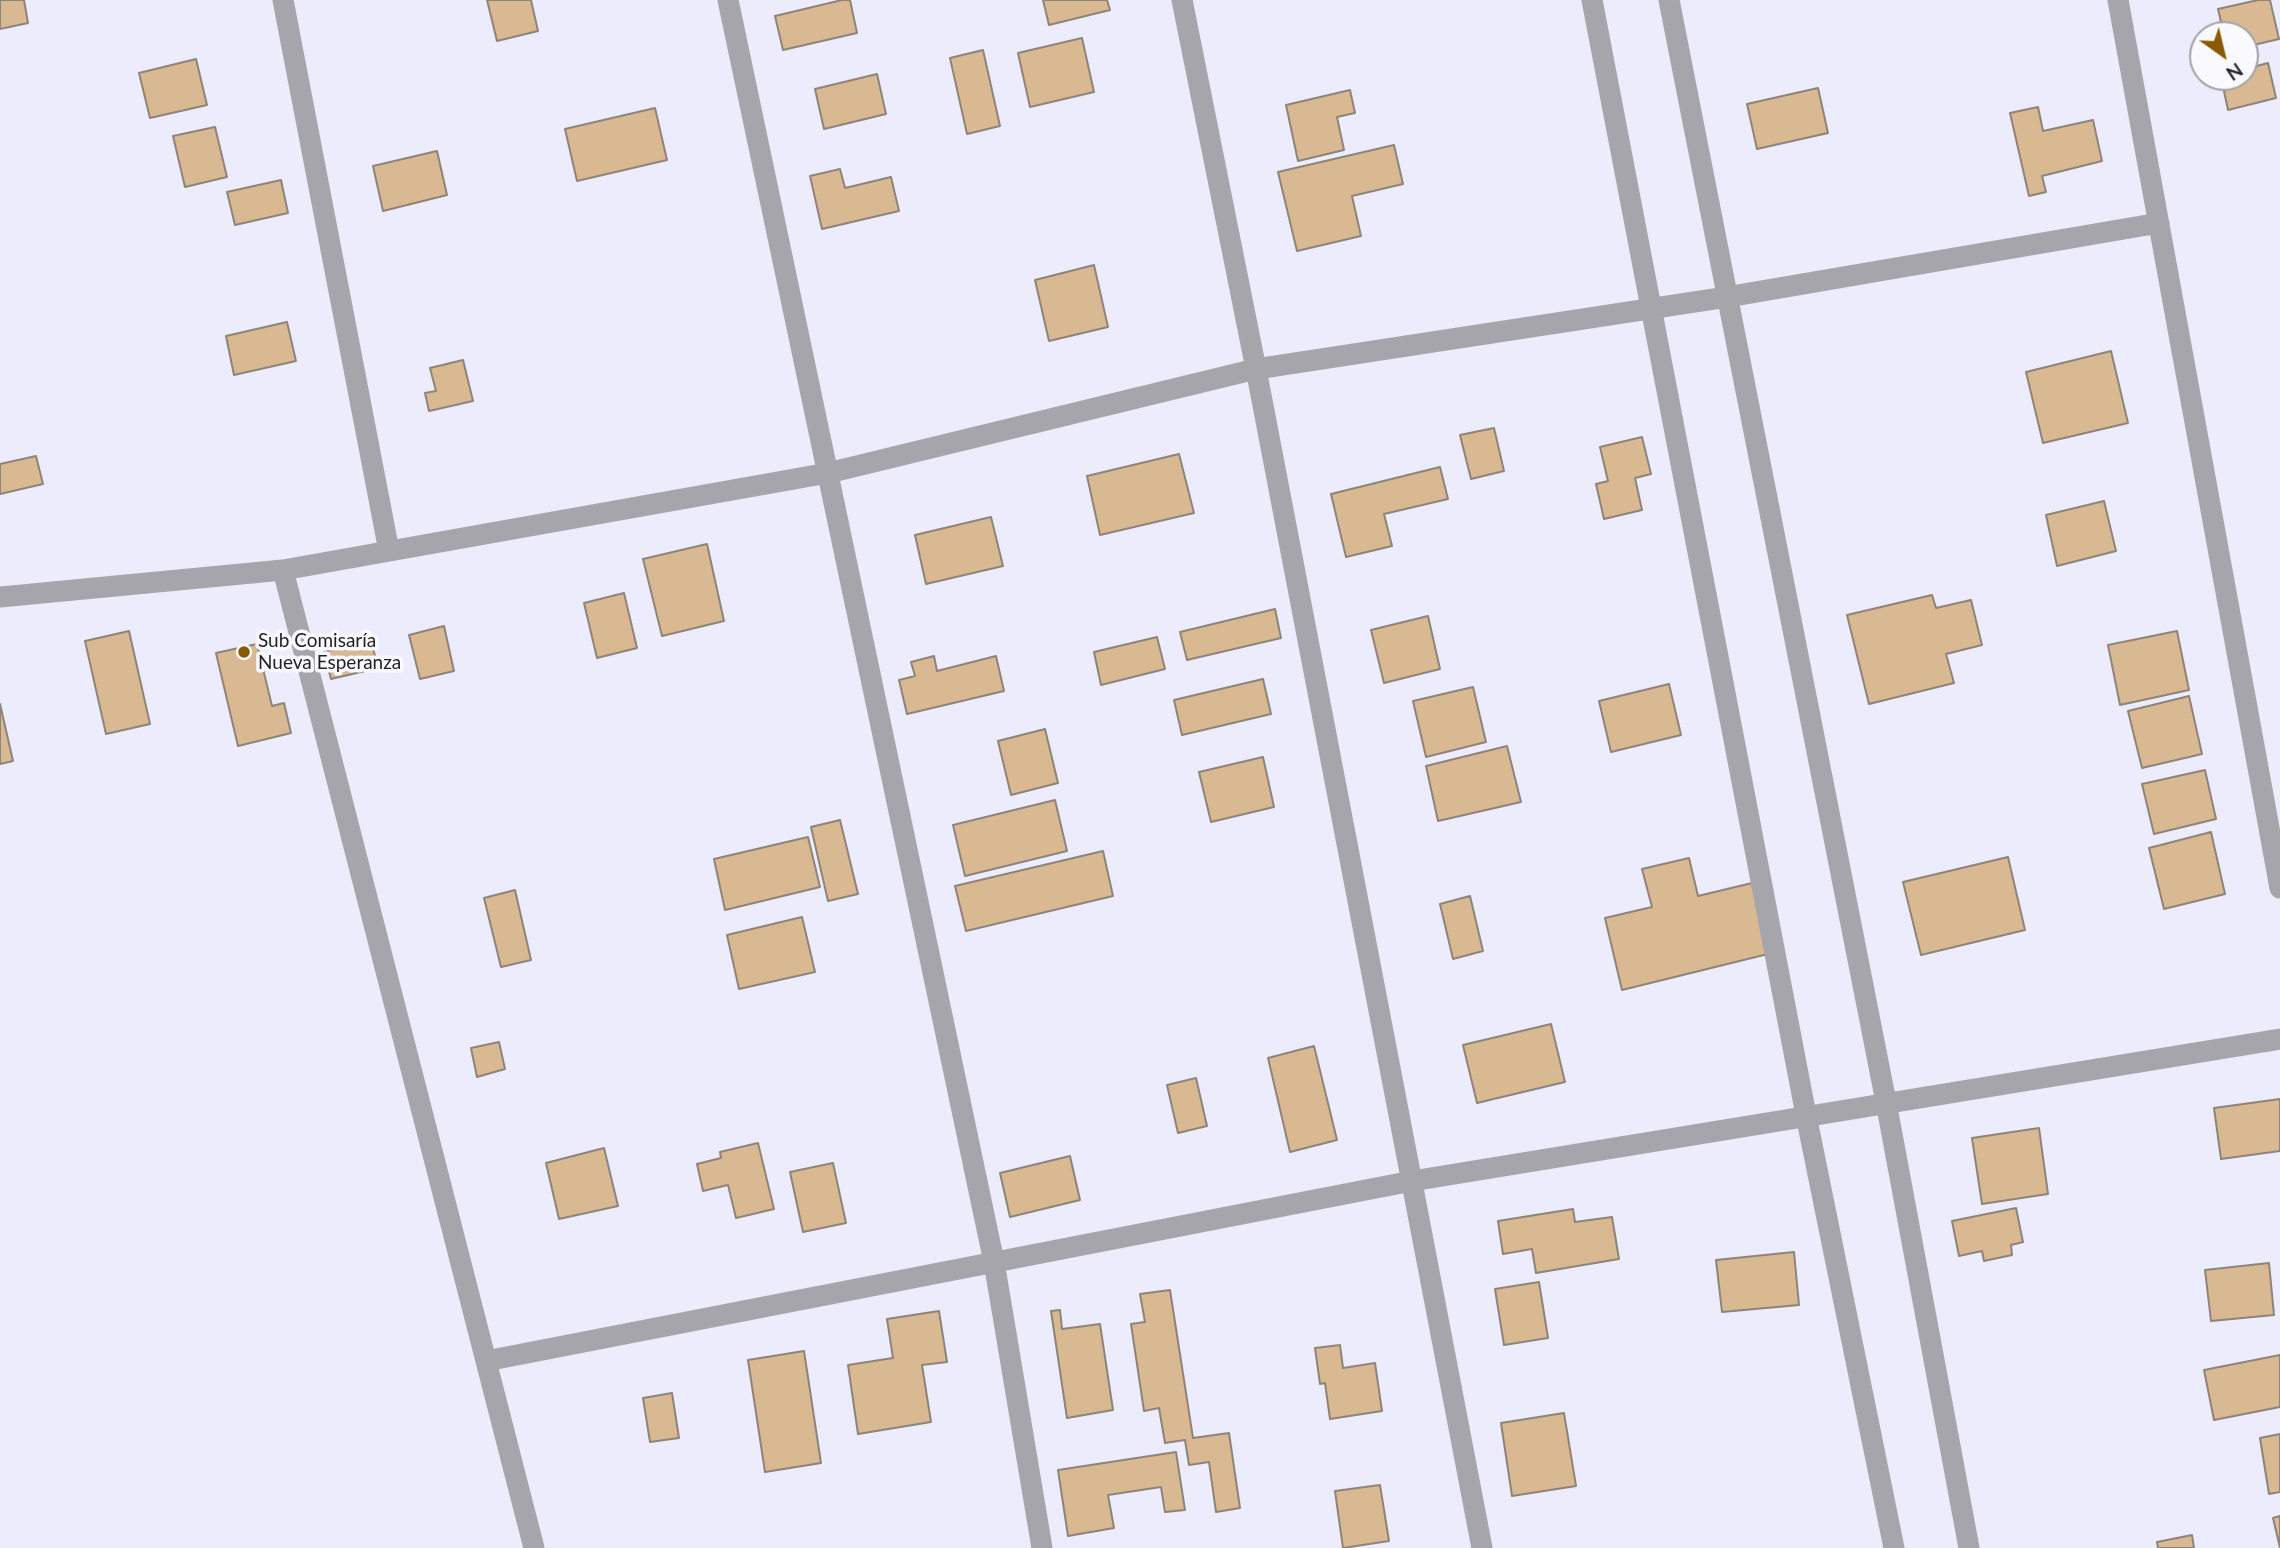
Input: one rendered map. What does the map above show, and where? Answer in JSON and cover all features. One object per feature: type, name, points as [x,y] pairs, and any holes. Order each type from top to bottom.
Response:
[{"type":"street","points":[[283,0],[389,551]]},
{"type":"street","points":[[728,0],[994,1262],[1042,1548]]},
{"type":"street","points":[[1182,0],[1256,369],[1482,1548]]},
{"type":"street","points":[[1592,0],[1806,1115],[1894,1548]]},
{"type":"street","points":[[1669,0],[1886,1102],[1969,1548]]},
{"type":"street","points":[[2118,0],[2280,888]]},
{"type":"street","points":[[0,597],[283,570],[828,473],[1256,369],[1727,297],[2158,223]]},
{"type":"street","points":[[283,570],[534,1548]]},
{"type":"street","points":[[486,1361],[1412,1181],[2280,1040]]},
{"type":"building","points":[[0,0],[24,0],[28,23],[0,29]]},
{"type":"building","points":[[487,0],[531,0],[538,31],[497,41]]},
{"type":"building","points":[[850,0],[857,33],[783,50],[775,16]]},
{"type":"building","points":[[1043,0],[1107,0],[1110,10],[1049,25]]},
{"type":"building","points":[[2270,0],[2279,39],[2259,44],[2259,21],[2221,21],[2218,9]]},
{"type":"building","points":[[1082,38],[1094,92],[1030,107],[1018,53]]},
{"type":"building","points":[[983,50],[1000,126],[967,134],[950,58]]},
{"type":"building","points":[[196,59],[207,105],[150,118],[139,73]]},
{"type":"building","points":[[2268,63],[2276,98],[2228,110],[2224,91],[2259,91],[2259,65]]},
{"type":"building","points":[[877,74],[886,114],[824,129],[815,89]]},
{"type":"building","points":[[1818,88],[1828,133],[1757,149],[1747,104]]},
{"type":"building","points":[[1350,90],[1355,113],[1337,117],[1344,150],[1298,161],[1286,105]]},
{"type":"building","points":[[2038,107],[2043,131],[2093,120],[2102,161],[2042,176],[2046,192],[2029,196],[2010,113]]},
{"type":"building","points":[[655,108],[667,160],[577,181],[565,129]]},
{"type":"building","points":[[215,127],[227,177],[185,187],[173,136]]},
{"type":"building","points":[[1394,145],[1403,184],[1352,196],[1361,236],[1297,251],[1278,172]]},
{"type":"building","points":[[437,151],[447,195],[383,211],[373,166]]},
{"type":"building","points":[[840,169],[845,188],[891,177],[899,211],[822,229],[810,176]]},
{"type":"building","points":[[281,180],[288,213],[235,225],[227,192]]},
{"type":"building","points":[[1094,265],[1108,327],[1049,341],[1035,280]]},
{"type":"building","points":[[287,322],[296,361],[234,375],[226,336]]},
{"type":"building","points":[[2111,351],[2128,423],[2043,443],[2026,372]]},
{"type":"building","points":[[463,360],[473,401],[429,411],[425,393],[436,391],[430,368]]},
{"type":"building","points":[[1494,428],[1504,471],[1471,479],[1460,435]]},
{"type":"building","points":[[1642,437],[1651,474],[1635,478],[1642,510],[1604,519],[1596,484],[1608,481],[1600,447]]},
{"type":"building","points":[[1179,454],[1194,513],[1100,535],[1087,476]]},
{"type":"building","points":[[36,456],[43,484],[0,494],[0,464]]},
{"type":"building","points":[[1440,467],[1448,499],[1384,514],[1392,546],[1346,557],[1331,494]]},
{"type":"building","points":[[2104,501],[2116,551],[2057,566],[2046,515]]},
{"type":"building","points":[[991,517],[1003,566],[926,584],[915,535]]},
{"type":"building","points":[[707,544],[724,621],[662,636],[643,559]]},
{"type":"building","points":[[624,593],[637,648],[597,658],[584,603]]},
{"type":"building","points":[[1932,595],[1936,608],[1971,600],[1982,645],[1946,654],[1954,683],[1869,704],[1847,615]]},
{"type":"building","points":[[1275,609],[1281,638],[1187,660],[1180,632]]},
{"type":"building","points":[[1428,616],[1440,669],[1384,683],[1371,630]]},
{"type":"building","points":[[444,626],[454,671],[420,679],[409,635]]},
{"type":"building","points":[[129,631],[150,724],[106,734],[85,641]]},
{"type":"building","points":[[2177,631],[2189,690],[2120,705],[2108,645]]},
{"type":"building","points":[[1157,637],[1165,669],[1101,685],[1094,652]]},
{"type":"building","points":[[371,640],[378,668],[331,679],[324,652]]},
{"type":"building","points":[[257,644],[272,706],[284,703],[291,733],[238,746],[216,653]]},
{"type":"building","points":[[934,656],[937,671],[996,656],[1004,691],[907,714],[899,680],[915,676],[911,662]]},
{"type":"building","points":[[1263,679],[1271,714],[1182,735],[1174,700]]},
{"type":"building","points":[[1669,684],[1681,735],[1611,752],[1599,701]]},
{"type":"building","points":[[1473,687],[1486,742],[1426,757],[1413,701]]},
{"type":"building","points":[[2189,696],[2202,754],[2142,768],[2128,711]]},
{"type":"building","points":[[0,704],[13,761],[0,764]]},
{"type":"building","points":[[1045,729],[1058,783],[1011,795],[998,741]]},
{"type":"building","points":[[1507,746],[1521,802],[1438,821],[1426,766]]},
{"type":"building","points":[[1263,757],[1274,807],[1211,822],[1199,772]]},
{"type":"building","points":[[2205,770],[2216,819],[2154,834],[2142,784]]},
{"type":"building","points":[[1055,800],[1067,851],[965,876],[953,825]]},
{"type":"building","points":[[840,820],[858,894],[828,901],[811,827]]},
{"type":"building","points":[[2211,832],[2225,894],[2164,909],[2149,848]]},
{"type":"building","points":[[808,837],[820,887],[725,910],[714,859]]},
{"type":"building","points":[[1103,851],[1113,896],[966,931],[955,886]]},
{"type":"building","points":[[2008,857],[2025,930],[1921,955],[1903,882]]},
{"type":"building","points":[[1689,858],[1698,896],[1752,883],[1768,954],[1622,990],[1605,918],[1652,907],[1642,869]]},
{"type":"building","points":[[515,890],[531,960],[501,967],[484,898]]},
{"type":"building","points":[[1470,896],[1483,951],[1453,959],[1440,904]]},
{"type":"building","points":[[802,917],[815,972],[739,989],[727,935]]},
{"type":"building","points":[[1551,1024],[1565,1082],[1477,1103],[1463,1045]]},
{"type":"building","points":[[499,1042],[505,1069],[477,1077],[471,1048]]},
{"type":"building","points":[[1314,1046],[1337,1140],[1290,1152],[1268,1058]]},
{"type":"building","points":[[1196,1078],[1207,1126],[1178,1133],[1167,1085]]},
{"type":"building","points":[[2280,1099],[2280,1151],[2221,1159],[2214,1108]]},
{"type":"building","points":[[2039,1128],[2048,1194],[1982,1204],[1972,1138]]},
{"type":"building","points":[[758,1143],[774,1209],[736,1218],[728,1185],[703,1191],[697,1164],[721,1158],[720,1152]]},
{"type":"building","points":[[604,1148],[618,1206],[559,1219],[546,1163]]},
{"type":"building","points":[[1070,1156],[1080,1200],[1010,1217],[1000,1173]]},
{"type":"building","points":[[833,1163],[846,1223],[803,1232],[790,1172]]},
{"type":"building","points":[[2016,1208],[2023,1242],[2011,1245],[2012,1255],[1984,1261],[1982,1251],[1959,1256],[1952,1221]]},
{"type":"building","points":[[1573,1209],[1575,1222],[1612,1217],[1619,1259],[1536,1273],[1532,1249],[1503,1254],[1498,1221]]},
{"type":"building","points":[[1794,1252],[1799,1305],[1722,1312],[1716,1260]]},
{"type":"building","points":[[2269,1263],[2274,1315],[2211,1321],[2205,1270]]},
{"type":"building","points":[[1539,1282],[1548,1338],[1504,1345],[1495,1289]]},
{"type":"building","points":[[1170,1290],[1193,1438],[1229,1433],[1240,1508],[1216,1512],[1209,1462],[1189,1465],[1185,1440],[1165,1443],[1159,1408],[1144,1411],[1131,1324],[1145,1322],[1140,1294]]},
{"type":"building","points":[[1060,1310],[1062,1329],[1100,1324],[1113,1410],[1067,1418],[1051,1311]]},
{"type":"building","points":[[939,1311],[947,1362],[922,1365],[931,1422],[858,1434],[848,1365],[893,1358],[887,1319]]},
{"type":"building","points":[[1340,1345],[1343,1368],[1375,1363],[1382,1411],[1330,1419],[1325,1383],[1320,1384],[1315,1348]]},
{"type":"building","points":[[804,1351],[821,1463],[765,1472],[748,1360]]},
{"type":"building","points":[[2280,1355],[2280,1407],[2214,1420],[2204,1370]]},
{"type":"building","points":[[672,1393],[679,1438],[650,1442],[643,1398]]},
{"type":"building","points":[[1564,1413],[1576,1486],[1512,1496],[1501,1423]]},
{"type":"building","points":[[2280,1434],[2280,1492],[2269,1494],[2260,1438]]},
{"type":"building","points":[[1176,1452],[1185,1510],[1165,1512],[1161,1487],[1108,1495],[1114,1528],[1068,1536],[1058,1470]]},
{"type":"building","points":[[1380,1485],[1389,1541],[1343,1548],[1335,1491]]},
{"type":"building","points":[[2280,1516],[2280,1548],[2273,1518]]},
{"type":"building","points":[[2192,1535],[2194,1548],[2158,1548],[2157,1542]]},
{"type":"place","name":"Sub Comisaría Nueva Esperanza","points":[[244,652]]}]
